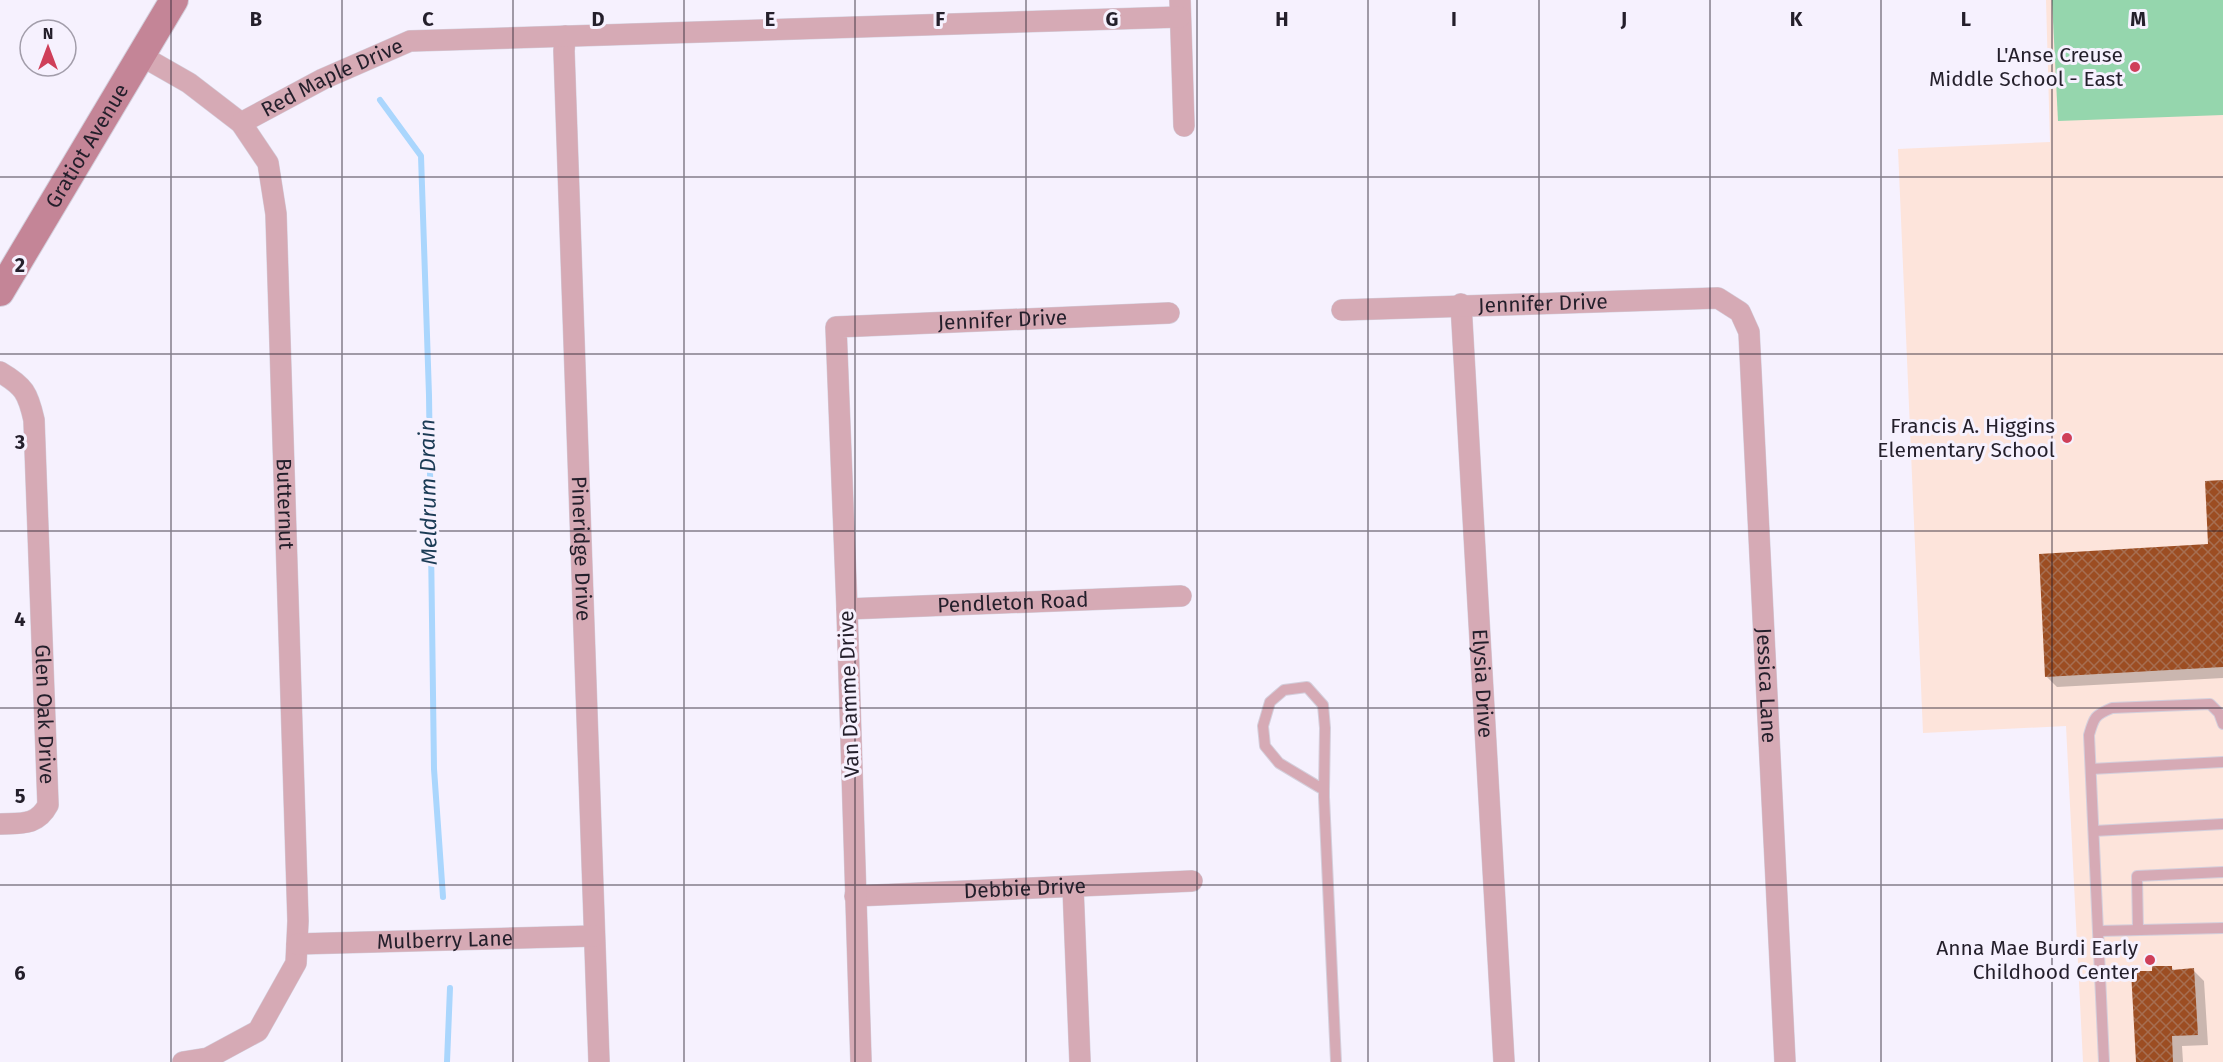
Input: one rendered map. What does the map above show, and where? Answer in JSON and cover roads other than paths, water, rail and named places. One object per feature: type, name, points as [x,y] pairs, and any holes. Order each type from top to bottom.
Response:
[{"type":"main road","name":"Gratiot Avenue","points":[[0,292],[174,0]]},
{"type":"street","name":"Red Maple Drive","points":[[241,123],[323,79],[410,41],[1180,9]]},
{"type":"street","points":[[1180,9],[1184,126]]},
{"type":"street","name":"Pineridge Drive","points":[[565,36],[599,1062]]},
{"type":"street","name":"Butternut","points":[[140,56],[189,83],[241,123],[268,163],[276,214],[298,921],[296,963],[258,1031],[208,1058],[183,1062]]},
{"type":"street","name":"Jennifer Drive","points":[[1342,310],[1461,304],[1718,298],[1740,312]]},
{"type":"street","name":"Elysia Drive","points":[[1461,304],[1504,1062]]},
{"type":"street","name":"Jessica Lane","points":[[1740,312],[1749,332],[1785,1062]]},
{"type":"street","name":"Jennifer Drive","points":[[836,327],[1169,313]]},
{"type":"street","name":"Van Damme Drive","points":[[836,327],[861,1062]]},
{"type":"street","name":"Glen Oak Drive","points":[[0,372],[24,389],[30,401],[34,420],[48,806],[42,816],[32,822],[0,824]]},
{"type":"street","name":"Pendleton Road","points":[[847,609],[1181,596]]},
{"type":"street","name":"Debbie Drive","points":[[855,896],[1192,881]]},
{"type":"street","points":[[1073,887],[1080,1062]]},
{"type":"street","name":"Mulberry Lane","points":[[297,944],[594,936]]},
{"type":"lane","points":[[1324,790],[1279,763],[1265,746],[1263,726],[1270,702],[1284,690],[1307,687],[1323,705],[1324,790],[1336,1062]]},
{"type":"lane","points":[[2104,1062],[2089,735],[2093,721],[2098,714],[2112,708],[2210,704],[2218,713],[2223,724]]},
{"type":"lane","points":[[2091,769],[2223,762]]},
{"type":"lane","points":[[2094,831],[2223,824]]},
{"type":"lane","points":[[2138,930],[2137,876],[2223,872]]},
{"type":"lane","points":[[2099,931],[2223,928]]},
{"type":"waterway","name":"Meldrum Drain","points":[[380,100],[421,156],[429,395],[434,769],[443,897]]},
{"type":"waterway","name":"Meldrum Drain","points":[[447,1062],[450,988]]},
{"type":"place","name":"L'Anse Creuse Middle School - East","points":[[2135,67]]},
{"type":"place","name":"Francis A. Higgins Elementary School","points":[[2067,438]]},
{"type":"place","name":"Anna Mae Burdi Early Childhood Center","points":[[2150,960]]}]
